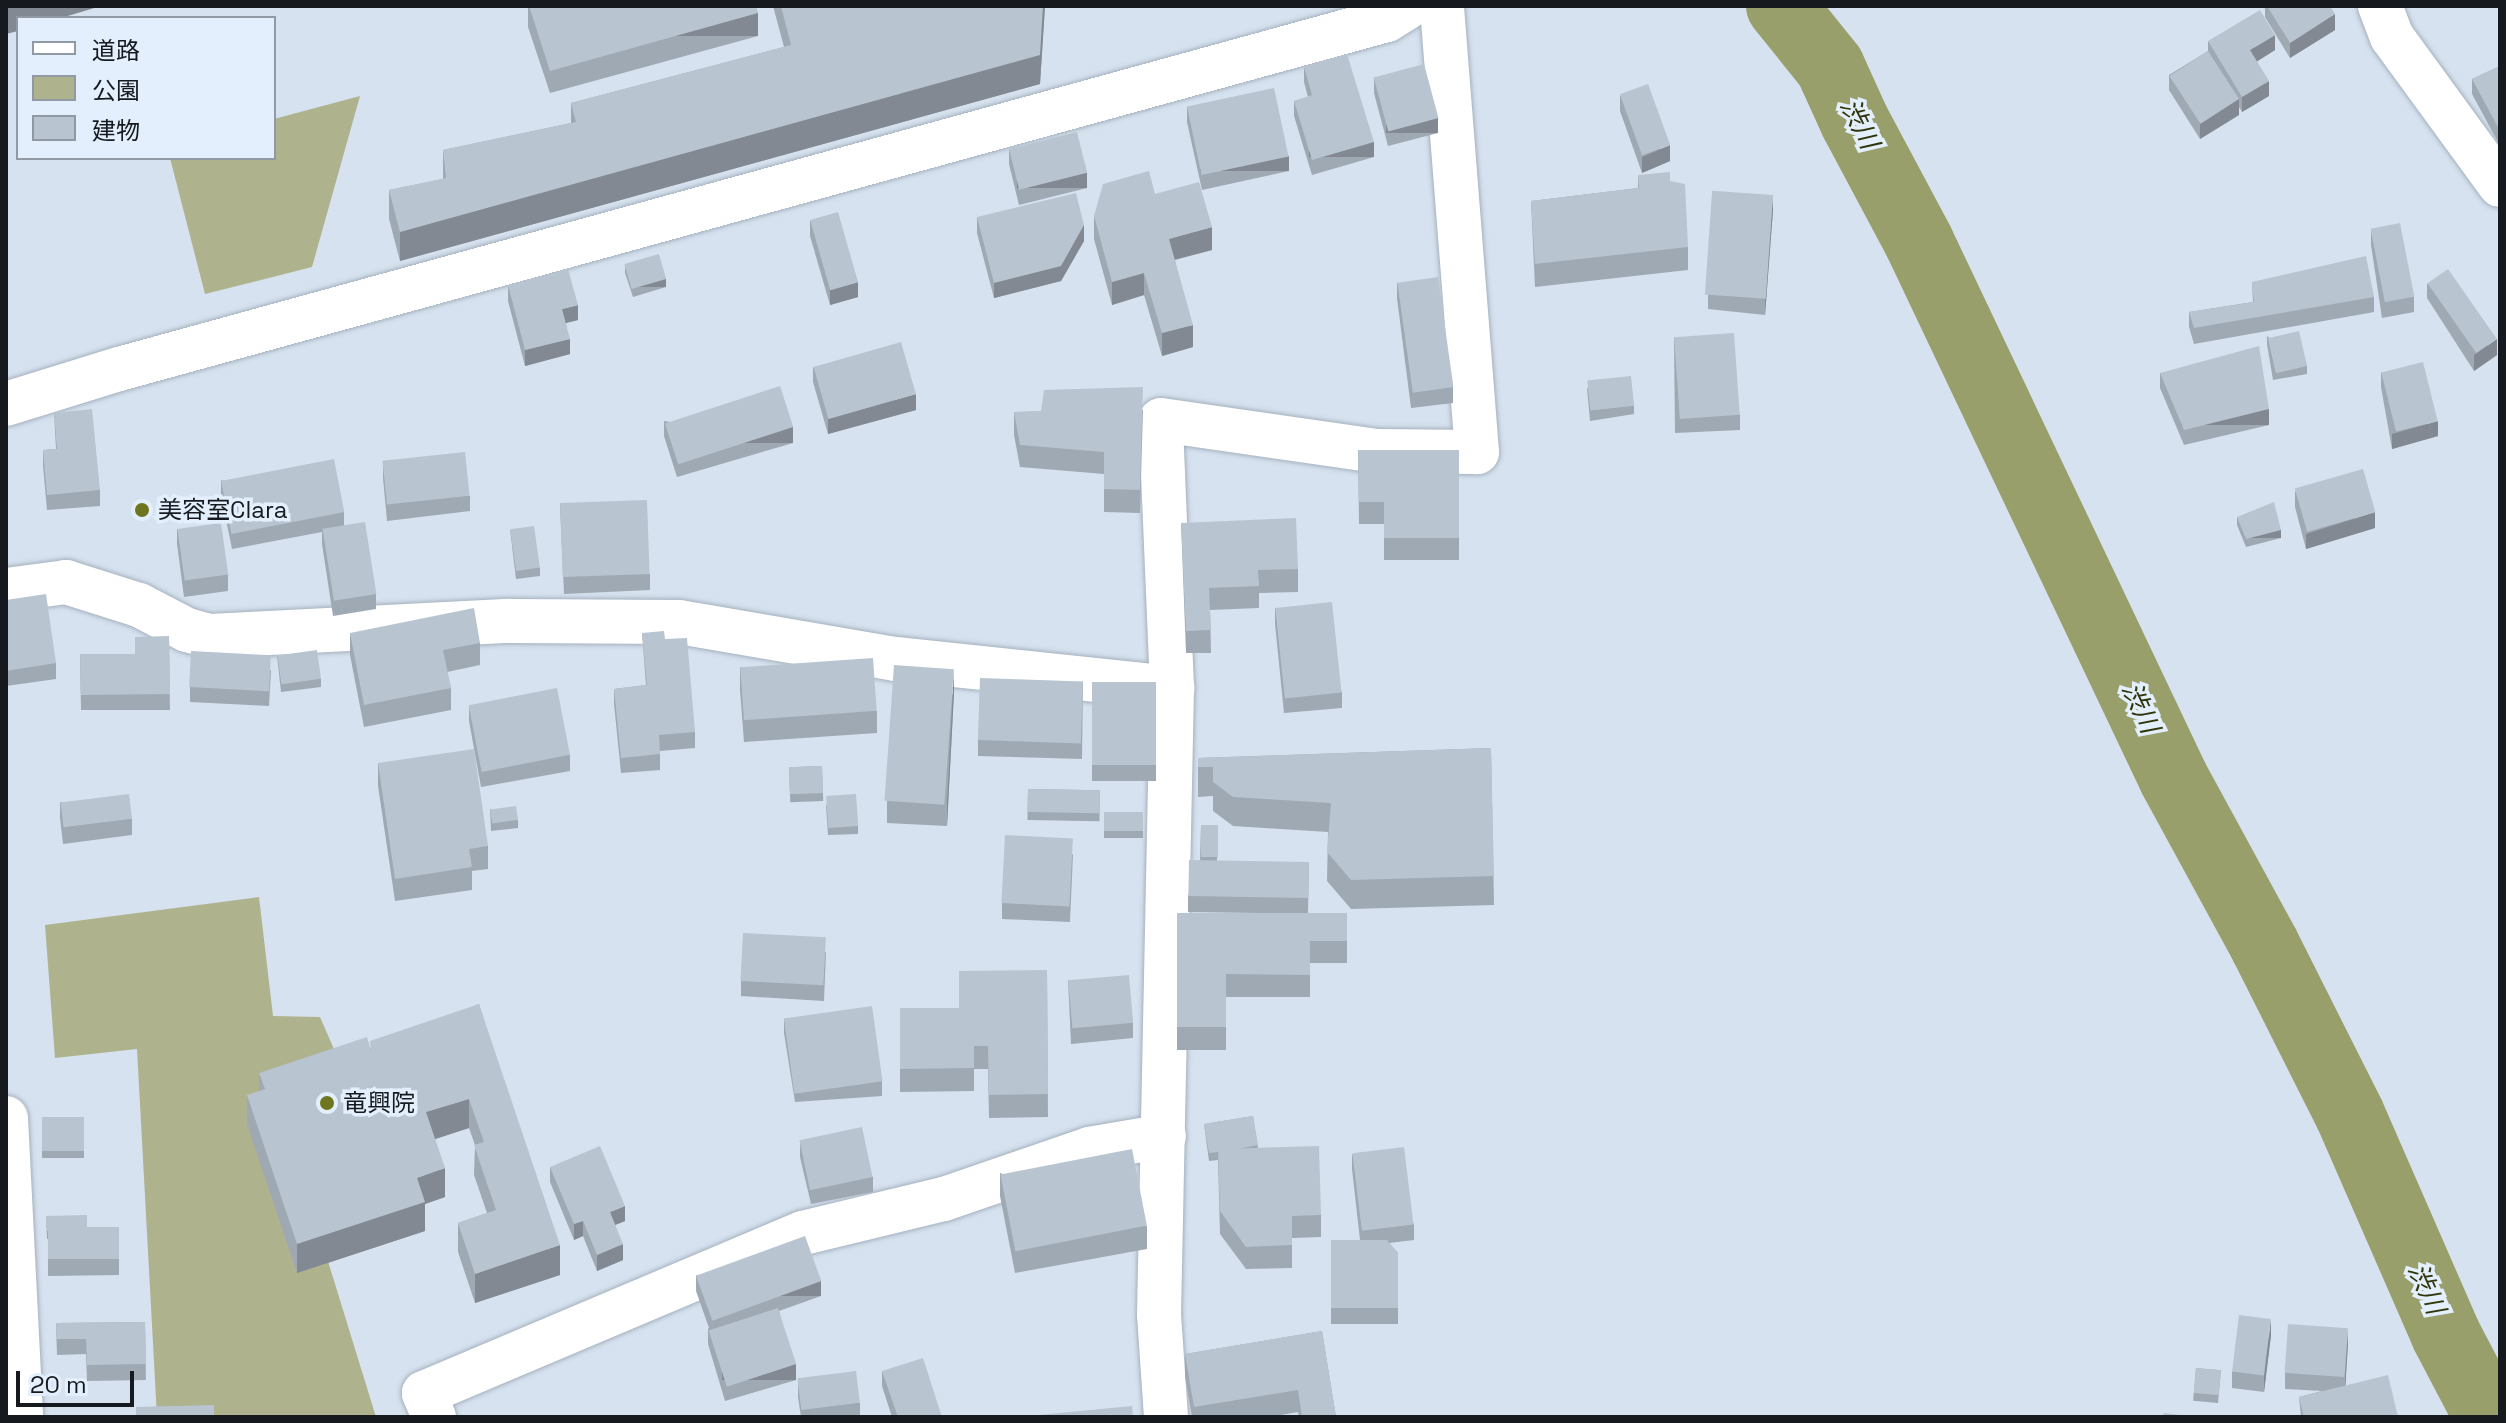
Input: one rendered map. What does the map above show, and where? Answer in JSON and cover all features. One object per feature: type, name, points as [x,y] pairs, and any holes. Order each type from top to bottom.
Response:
[{"type":"street","points":[[6,404],[119,369],[1387,20],[1409,6]]},
{"type":"street","points":[[1166,1417],[1159,1314],[1172,688],[1161,420],[1377,451],[1477,452],[1442,6]]},
{"type":"street","points":[[2380,6],[2392,37],[2500,185]]},
{"type":"street","points":[[6,590],[66,582],[139,605],[187,630],[210,636],[510,621],[679,622],[896,659],[1172,688]]},
{"type":"street","points":[[6,1118],[21,1417]]},
{"type":"street","points":[[434,1417],[424,1393],[803,1233],[944,1199],[1089,1149],[1164,1136]]},
{"type":"green space","points":[[360,96],[312,267],[205,294],[171,160],[276,160],[276,118]]},
{"type":"green space","points":[[259,897],[273,1016],[320,1017],[347,1079],[327,1258],[376,1417],[157,1417],[137,1049],[55,1058],[45,925]]},
{"type":"building","points":[[529,6],[756,6],[758,13],[550,71]]},
{"type":"building","points":[[781,6],[1043,6],[1040,55],[400,232],[389,190],[446,178],[443,150],[576,122],[571,103],[791,45]]},
{"type":"building","points":[[2267,6],[2330,6],[2335,14],[2290,43]]},
{"type":"building","points":[[2260,10],[2275,35],[2250,50],[2269,81],[2242,97],[2208,41]]},
{"type":"building","points":[[2208,51],[2239,99],[2200,124],[2169,76]]},
{"type":"building","points":[[1347,54],[1374,142],[1312,160],[1294,101],[1312,95],[1304,67]]},
{"type":"building","points":[[1424,64],[1438,118],[1388,132],[1374,77]]},
{"type":"building","points":[[2500,66],[2500,131],[2472,79]]},
{"type":"building","points":[[1648,84],[1670,145],[1642,155],[1620,94]]},
{"type":"building","points":[[1274,88],[1289,156],[1201,175],[1187,107]]},
{"type":"building","points":[[1077,132],[1087,173],[1019,190],[1009,149]]},
{"type":"building","points":[[1149,171],[1155,194],[1199,182],[1212,227],[1169,239],[1193,325],[1162,333],[1144,273],[1112,282],[1094,216],[1103,184]]},
{"type":"building","points":[[1670,172],[1670,181],[1685,184],[1688,247],[1535,264],[1531,201],[1639,188],[1638,175]]},
{"type":"building","points":[[1712,191],[1773,195],[1766,299],[1705,294]]},
{"type":"building","points":[[1076,193],[1084,225],[1061,266],[994,283],[977,217]]},
{"type":"building","points":[[838,212],[858,282],[830,290],[810,220]]},
{"type":"building","points":[[2400,223],[2414,297],[2385,302],[2371,229]]},
{"type":"building","points":[[659,254],[666,279],[632,289],[624,264]]},
{"type":"building","points":[[2366,256],[2374,297],[2194,328],[2189,312],[2254,302],[2252,282]]},
{"type":"building","points":[[568,269],[578,305],[562,309],[570,339],[525,350],[508,285]]},
{"type":"building","points":[[2448,269],[2497,339],[2476,353],[2428,283]]},
{"type":"building","points":[[1438,277],[1453,387],[1413,393],[1397,283]]},
{"type":"building","points":[[2299,331],[2307,366],[2276,373],[2268,338]]},
{"type":"building","points":[[1734,333],[1740,415],[1680,419],[1674,337]]},
{"type":"building","points":[[901,342],[916,394],[828,419],[814,367]]},
{"type":"building","points":[[2259,346],[2269,409],[2184,430],[2160,373]]},
{"type":"building","points":[[2423,362],[2438,421],[2396,432],[2381,372]]},
{"type":"building","points":[[1631,376],[1634,406],[1590,410],[1587,381]]},
{"type":"building","points":[[780,386],[793,427],[678,464],[665,423]]},
{"type":"building","points":[[1143,387],[1140,490],[1104,489],[1104,452],[1020,445],[1014,412],[1041,411],[1044,390]]},
{"type":"building","points":[[92,409],[100,490],[47,495],[43,450],[57,449],[54,413]]},
{"type":"building","points":[[1358,450],[1459,450],[1459,538],[1384,538],[1384,502],[1359,502]]},
{"type":"building","points":[[465,452],[470,496],[387,504],[382,461]]},
{"type":"building","points":[[334,459],[344,512],[231,534],[221,481]]},
{"type":"building","points":[[2363,469],[2375,512],[2307,532],[2295,489]]},
{"type":"building","points":[[647,500],[650,574],[563,577],[560,503]]},
{"type":"building","points":[[2274,502],[2281,530],[2246,539],[2237,517]]},
{"type":"building","points":[[1296,518],[1298,569],[1258,570],[1259,586],[1209,588],[1211,630],[1186,631],[1181,523]]},
{"type":"building","points":[[365,522],[376,594],[334,601],[323,529]]},
{"type":"building","points":[[221,523],[228,574],[185,581],[177,529]]},
{"type":"building","points":[[534,526],[540,568],[516,571],[510,529]]},
{"type":"building","points":[[46,594],[56,663],[6,671],[6,600]]},
{"type":"building","points":[[1332,602],[1342,693],[1285,698],[1275,608]]},
{"type":"building","points":[[474,608],[480,643],[443,650],[451,688],[364,705],[350,633]]},
{"type":"building","points":[[664,631],[665,639],[687,638],[695,732],[659,735],[660,754],[621,758],[614,689],[647,685],[642,633]]},
{"type":"building","points":[[169,636],[170,694],[81,695],[80,654],[135,654],[135,637]]},
{"type":"building","points":[[317,650],[321,679],[281,684],[277,656]]},
{"type":"building","points":[[191,651],[271,655],[269,691],[189,687]]},
{"type":"building","points":[[873,658],[877,711],[744,720],[740,667]]},
{"type":"building","points":[[894,665],[954,669],[944,805],[885,801]]},
{"type":"building","points":[[980,678],[1083,682],[1081,744],[978,740]]},
{"type":"building","points":[[1092,682],[1156,682],[1156,765],[1092,765]]},
{"type":"building","points":[[557,688],[570,755],[482,772],[469,705]]},
{"type":"building","points":[[1491,748],[1494,876],[1351,880],[1327,852],[1331,803],[1233,797],[1213,782],[1213,767],[1198,767],[1198,758]]},
{"type":"building","points":[[474,749],[488,846],[469,849],[472,867],[395,879],[378,763]]},
{"type":"building","points":[[822,766],[823,793],[790,794],[789,767]]},
{"type":"building","points":[[1028,789],[1100,790],[1100,813],[1028,812]]},
{"type":"building","points":[[129,794],[132,819],[64,827],[61,802]]},
{"type":"building","points":[[856,794],[858,826],[828,828],[826,796]]},
{"type":"building","points":[[516,806],[518,820],[492,823],[490,810]]},
{"type":"building","points":[[1104,812],[1143,812],[1143,831],[1104,831]]},
{"type":"building","points":[[1201,825],[1218,825],[1218,857],[1201,857]]},
{"type":"building","points":[[1005,835],[1073,839],[1069,906],[1001,903]]},
{"type":"building","points":[[1189,860],[1309,862],[1308,898],[1188,896]]},
{"type":"building","points":[[1177,913],[1347,913],[1347,941],[1310,941],[1310,975],[1226,974],[1226,1027],[1177,1027]]},
{"type":"building","points":[[743,933],[826,937],[823,985],[740,981]]},
{"type":"building","points":[[1047,970],[1048,1094],[989,1095],[988,1046],[974,1046],[974,1068],[900,1069],[900,1008],[959,1008],[959,971]]},
{"type":"building","points":[[1129,975],[1133,1023],[1072,1028],[1068,980]]},
{"type":"building","points":[[479,1004],[560,1245],[475,1274],[458,1223],[496,1210],[474,1145],[484,1142],[469,1099],[426,1112],[445,1168],[417,1178],[425,1202],[297,1244],[247,1095],[265,1089],[259,1073],[367,1037],[371,1051],[370,1041]]},
{"type":"building","points":[[872,1006],[883,1081],[794,1094],[784,1018]]},
{"type":"building","points":[[1253,1116],[1258,1145],[1218,1149],[1218,1152],[1209,1153],[1204,1124]]},
{"type":"building","points":[[42,1117],[84,1117],[84,1151],[42,1151]]},
{"type":"building","points":[[862,1127],[873,1177],[810,1190],[799,1140]]},
{"type":"building","points":[[600,1146],[625,1206],[610,1212],[623,1244],[597,1255],[583,1221],[574,1224],[550,1167]]},
{"type":"building","points":[[1319,1146],[1321,1215],[1292,1216],[1292,1245],[1246,1247],[1220,1211],[1218,1149]]},
{"type":"building","points":[[1404,1147],[1414,1224],[1362,1231],[1352,1153]]},
{"type":"building","points":[[1132,1149],[1147,1226],[1015,1251],[1000,1175]]},
{"type":"building","points":[[87,1215],[87,1228],[47,1231],[46,1216]]},
{"type":"building","points":[[48,1227],[119,1227],[119,1259],[48,1259]]},
{"type":"building","points":[[805,1236],[821,1281],[712,1321],[696,1276]]},
{"type":"building","points":[[1331,1240],[1387,1240],[1398,1253],[1398,1308],[1331,1308]]},
{"type":"building","points":[[778,1308],[796,1364],[727,1387],[709,1331]]},
{"type":"building","points":[[2239,1315],[2271,1319],[2264,1375],[2232,1372]]},
{"type":"building","points":[[145,1322],[146,1364],[87,1365],[86,1339],[57,1339],[56,1323]]},
{"type":"building","points":[[2288,1324],[2348,1328],[2344,1377],[2285,1373]]},
{"type":"building","points":[[1322,1331],[1336,1417],[1302,1417],[1298,1390],[1194,1407],[1185,1354]]},
{"type":"building","points":[[923,1358],[942,1417],[898,1417],[882,1371]]},
{"type":"building","points":[[2196,1368],[2221,1370],[2219,1395],[2194,1393]]},
{"type":"building","points":[[856,1371],[860,1403],[801,1410],[797,1378]]},
{"type":"building","points":[[2388,1375],[2398,1417],[2304,1417],[2299,1397]]},
{"type":"building","points":[[214,1405],[214,1417],[136,1417],[136,1407]]},
{"type":"building","points":[[1132,1406],[1133,1417],[1018,1417]]},
{"type":"building","points":[[2164,1413],[2188,1416],[2162,1417]]},
{"type":"waterway","name":"渋川","points":[[1781,6],[1830,67],[1855,122],[1919,242],[2174,779],[2265,946],[2350,1115],[2446,1335],[2489,1417]]},
{"type":"waterway","points":[[1800,6],[1830,67]]},
{"type":"place","name":"美容室Clara","points":[[142,510]]},
{"type":"place","name":"竜興院","points":[[327,1103]]}]
